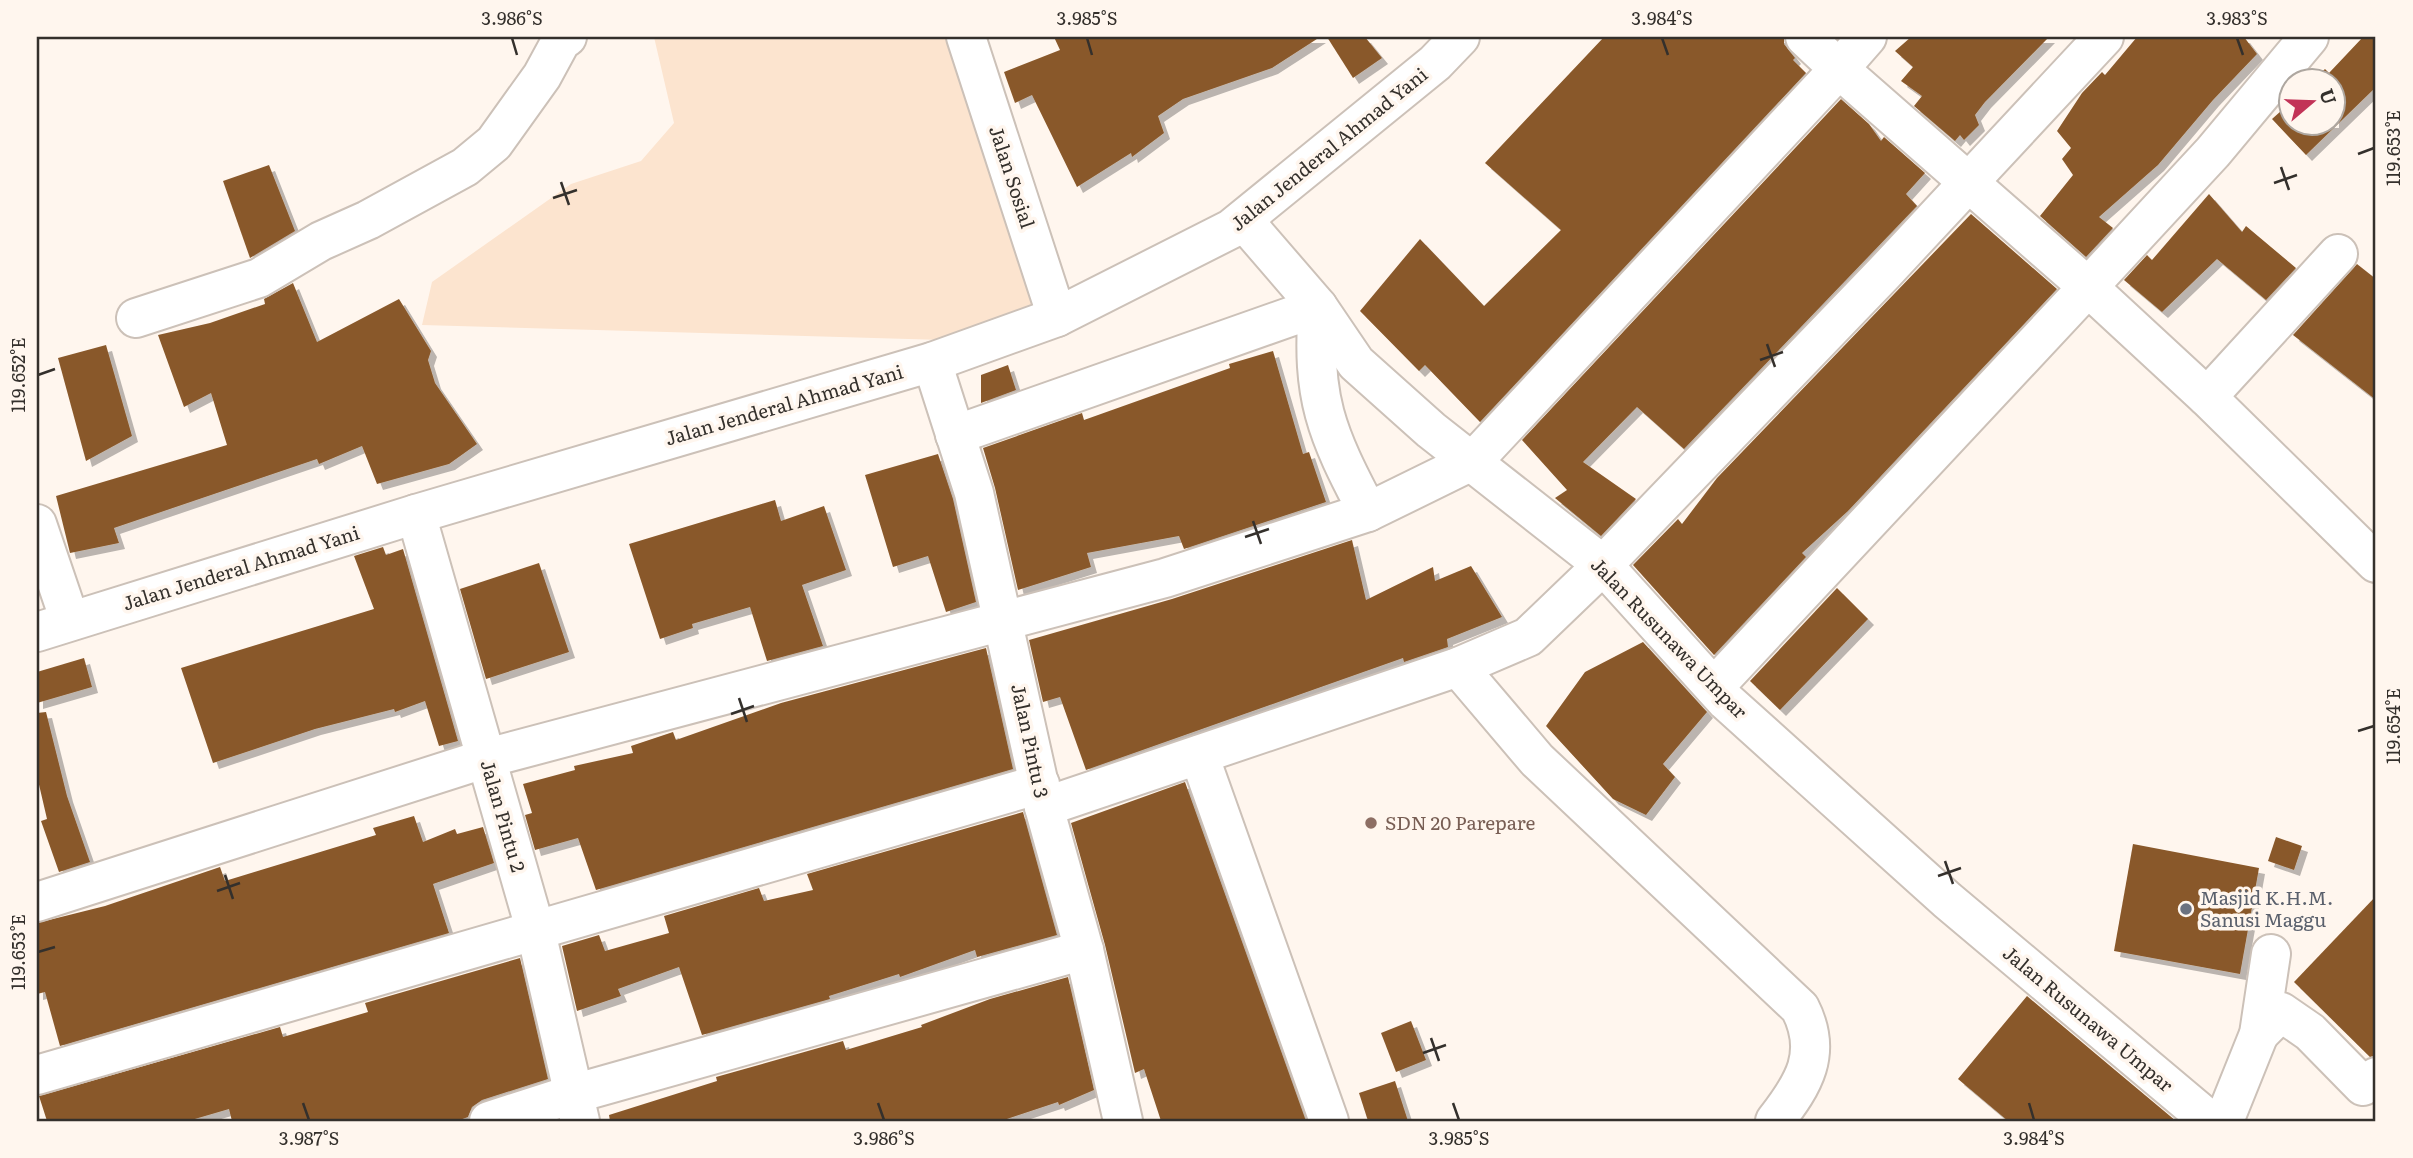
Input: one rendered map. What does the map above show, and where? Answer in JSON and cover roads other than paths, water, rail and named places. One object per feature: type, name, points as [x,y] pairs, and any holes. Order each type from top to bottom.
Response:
[{"type":"main road","points":[[136,318],[259,278],[321,240],[368,220],[465,167],[494,143],[542,76],[561,41],[567,37]]},
{"type":"main road","name":"Jalan Sosial","points":[[966,37],[1057,317]]},
{"type":"main road","name":"Jalan Jenderal Ahmad Yani","points":[[54,627],[416,514],[932,362],[1057,317],[1231,229],[1435,63],[1460,37]]},
{"type":"main road","points":[[1805,37],[2088,287],[2207,397],[2376,563]]},
{"type":"main road","points":[[37,901],[487,758],[1165,578],[1368,512],[1474,460],[1867,37]]},
{"type":"main road","points":[[37,1075],[536,932],[1199,755],[1458,667],[1528,637],[1603,565],[1969,183],[2104,37]]},
{"type":"main road","points":[[1714,687],[2213,152],[2309,37]]},
{"type":"main road","name":"Jalan Rusunawa Umpar","points":[[1242,220],[1318,307],[1356,363],[1431,429],[1474,460],[1603,565],[1714,687],[1947,900],[2210,1121]]},
{"type":"main road","points":[[2207,397],[2338,254]]},
{"type":"main road","points":[[955,435],[1318,307],[1315,375],[1325,423],[1368,512]]},
{"type":"main road","name":"Jalan Pintu 3","points":[[932,362],[974,493],[1042,796],[1084,950],[1119,1120]]},
{"type":"main road","name":"Jalan Pintu 2","points":[[416,514],[536,932],[576,1108]]},
{"type":"main road","points":[[37,524],[54,627]]},
{"type":"main road","points":[[1458,667],[1536,760],[1800,1008],[1809,1026],[1812,1054],[1796,1095],[1775,1121]]},
{"type":"main road","points":[[1199,755],[1329,1121]]},
{"type":"main road","points":[[489,1121],[576,1108],[1084,950]]},
{"type":"main road","points":[[2224,1121],[2259,1034],[2271,954]]},
{"type":"main road","points":[[2259,1034],[2281,1012],[2310,1032],[2363,1086],[2376,1077]]},
{"type":"place","name":"SDN 20 Parepare","points":[[1371,823]]},
{"type":"place","name":"Masjid K.H.M. Sanusi Maggu","points":[[2186,909]]}]
